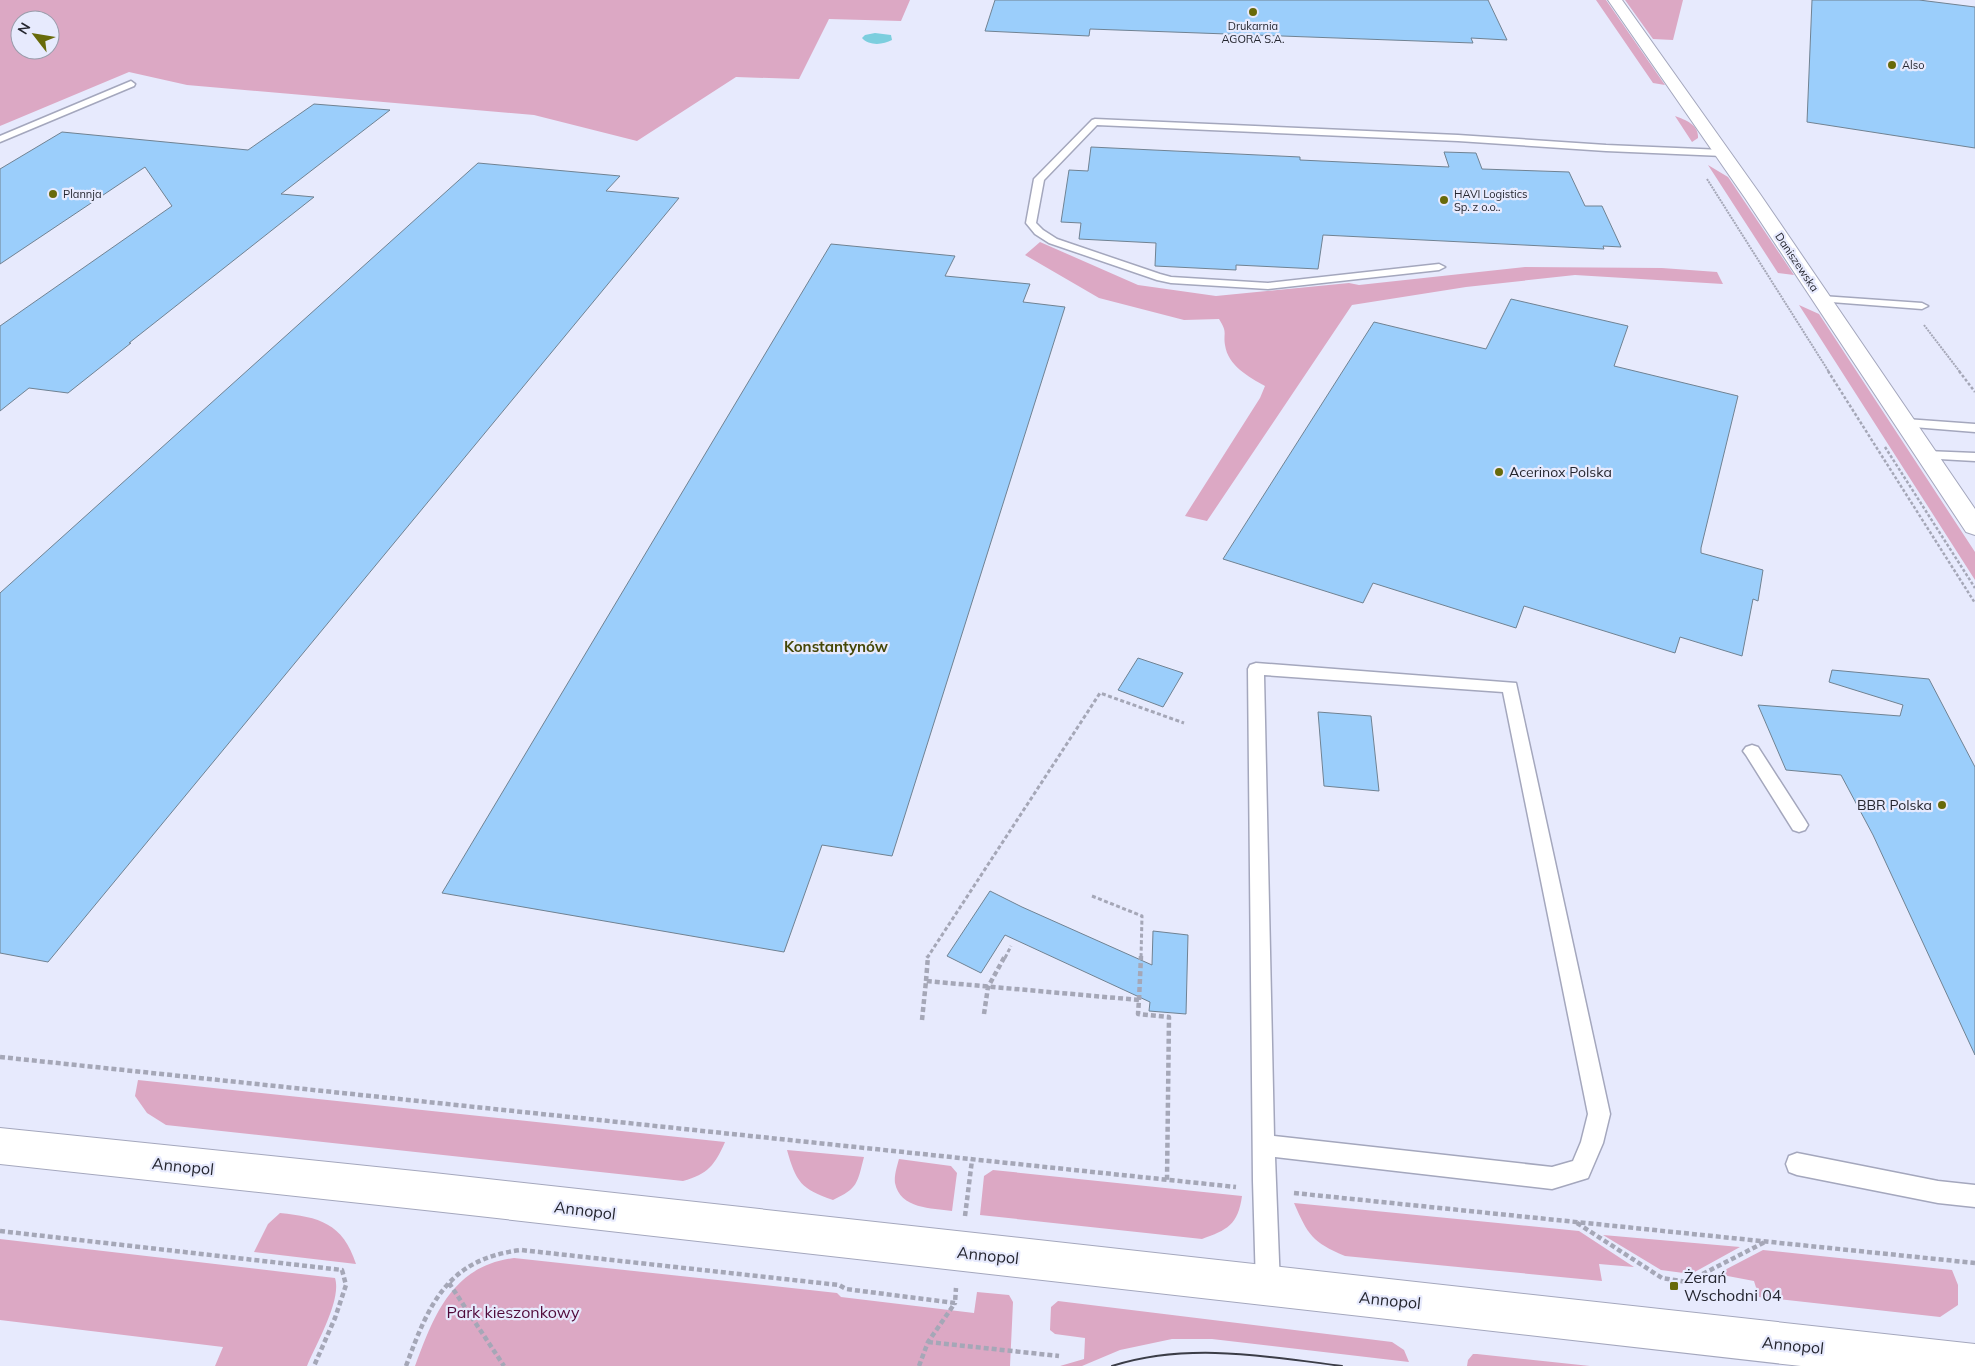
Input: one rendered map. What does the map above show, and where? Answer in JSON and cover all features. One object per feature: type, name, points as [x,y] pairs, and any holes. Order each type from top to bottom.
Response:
[{"type":"street","name":"Daniszewska","points":[[1616,0],[1723,153],[1975,527]]},
{"type":"street","name":"Annopol","points":[[0,1146],[434,1192],[1975,1365]]},
{"type":"lane","points":[[0,139],[131,84]]},
{"type":"lane","points":[[1439,268],[1268,286],[1171,280],[1157,277],[1053,241],[1039,232],[1031,223],[1039,179],[1094,122],[1458,138],[1723,153]]},
{"type":"lane","points":[[1822,299],[1922,306]]},
{"type":"lane","points":[[1906,423],[1975,428]]},
{"type":"lane","points":[[1926,454],[1975,457]]},
{"type":"lane","points":[[1264,1145],[1552,1178],[1580,1170],[1592,1143],[1598,1114],[1510,687],[1256,668],[1264,1190],[1268,1286]]},
{"type":"lane","points":[[1752,750],[1799,825]]},
{"type":"lane","points":[[1797,1164],[1938,1192],[1975,1196]]},
{"type":"path","points":[[1690,152],[1975,604]]},
{"type":"path","points":[[1908,305],[1975,392]]},
{"type":"path","points":[[922,1020],[927,958],[1100,693],[1184,723]]},
{"type":"path","points":[[1092,896],[1142,916],[1138,1014],[1169,1017],[1167,1180]]},
{"type":"path","points":[[984,1014],[988,987],[1011,946]]},
{"type":"path","points":[[926,981],[1138,1000]]},
{"type":"path","points":[[0,1057],[1975,1264]]},
{"type":"path","points":[[964,1216],[972,1160]]},
{"type":"path","points":[[1575,1222],[1662,1278],[1687,1282],[1765,1242]]},
{"type":"path","points":[[0,1231],[342,1270],[346,1285],[335,1318],[314,1366]]},
{"type":"path","points":[[406,1366],[437,1296],[469,1266],[486,1257],[504,1251],[521,1250],[840,1285],[846,1289],[955,1303]]},
{"type":"path","points":[[449,1283],[504,1366]]},
{"type":"path","points":[[919,1366],[928,1342],[955,1303],[956,1288]]},
{"type":"path","points":[[928,1342],[1059,1356]]},
{"type":"green space","points":[[0,0],[910,0],[901,21],[829,19],[799,79],[736,77],[637,141],[534,115],[187,85],[129,72],[0,126]]},
{"type":"green space","points":[[1596,0],[1606,0],[1665,85],[1653,83]]},
{"type":"green space","points":[[1625,0],[1683,0],[1673,40],[1653,39]]},
{"type":"green space","points":[[1675,116],[1694,126],[1698,133],[1698,138],[1692,142]]},
{"type":"green space","points":[[1708,165],[1728,177],[1794,275],[1778,273]]},
{"type":"green space","points":[[1040,242],[1138,285],[1216,296],[1349,283],[1359,285],[1525,267],[1662,268],[1717,272],[1723,284],[1575,275],[1466,287],[1352,305],[1207,521],[1185,516],[1260,398],[1265,386],[1240,370],[1230,359],[1225,345],[1224,330],[1219,319],[1184,320],[1099,298],[1025,255]]},
{"type":"green space","points":[[1799,305],[1819,314],[1975,552],[1975,580]]},
{"type":"green space","points":[[138,1080],[725,1142],[710,1168],[699,1175],[683,1181],[166,1125],[147,1113],[135,1096]]},
{"type":"green space","points":[[787,1150],[864,1157],[855,1184],[847,1192],[833,1200],[814,1192],[801,1183],[793,1170]]},
{"type":"green space","points":[[899,1159],[951,1166],[957,1173],[952,1211],[918,1206],[903,1198],[898,1192],[895,1183]]},
{"type":"green space","points":[[993,1170],[1242,1196],[1238,1214],[1230,1225],[1218,1233],[1202,1239],[980,1215],[984,1176]]},
{"type":"green space","points":[[1294,1203],[1579,1231],[1634,1267],[1599,1264],[1602,1281],[1345,1256],[1318,1242],[1312,1236],[1303,1223]]},
{"type":"green space","points":[[280,1213],[318,1220],[337,1231],[351,1250],[356,1264],[254,1252],[268,1224]]},
{"type":"green space","points":[[1603,1235],[1740,1247],[1691,1274],[1661,1270]]},
{"type":"green space","points":[[0,1239],[335,1278],[335,1298],[332,1310],[307,1366],[215,1366],[223,1347],[0,1320]]},
{"type":"green space","points":[[1763,1250],[1952,1270],[1958,1285],[1958,1305],[1940,1317],[1759,1297],[1754,1281],[1717,1274]]},
{"type":"green space","name":"Park kieszonkowy","points":[[514,1258],[837,1293],[841,1297],[974,1313],[977,1292],[1009,1295],[1013,1302],[1010,1366],[415,1366],[438,1312],[460,1282],[475,1271],[493,1263]]},
{"type":"green space","points":[[1058,1301],[1392,1342],[1404,1350],[1409,1362],[1212,1339],[1172,1339],[1120,1350],[1082,1366],[1060,1366],[1084,1359],[1085,1338],[1055,1334],[1050,1330],[1051,1307]]},
{"type":"green space","points":[[1473,1354],[1590,1366],[1467,1366],[1468,1360]]},
{"type":"water","points":[[875,33],[891,35],[892,40],[876,44],[865,41],[862,38],[865,35]]},
{"type":"building","name":"Drukarnia AGORA S.A.","points":[[995,0],[1488,0],[1507,40],[1471,38],[1473,43],[1090,29],[1089,36],[985,31]]},
{"type":"building","name":"Also","points":[[1812,0],[1919,0],[1975,7],[1975,148],[1807,122]]},
{"type":"building","points":[[314,104],[390,110],[281,194],[314,197],[68,393],[29,388],[0,411],[0,326],[172,206],[145,167],[0,264],[0,169],[62,132],[248,150]]},
{"type":"building","points":[[1091,147],[1300,157],[1300,160],[1449,167],[1444,152],[1476,153],[1482,169],[1569,172],[1585,206],[1602,206],[1621,247],[1603,246],[1604,249],[1323,235],[1318,269],[1236,265],[1236,270],[1155,266],[1156,243],[1079,239],[1081,223],[1061,222],[1069,170],[1088,171]]},
{"type":"building","points":[[478,163],[620,176],[606,191],[679,198],[48,962],[0,953],[0,593]]},
{"type":"building","points":[[831,244],[955,256],[945,276],[1030,284],[1023,302],[1065,307],[892,856],[822,845],[784,952],[442,893]]},
{"type":"building","name":"Acerinox Polska","points":[[1511,299],[1628,326],[1614,366],[1738,396],[1701,553],[1763,570],[1758,601],[1753,599],[1742,656],[1680,637],[1675,653],[1524,606],[1516,628],[1373,583],[1363,603],[1223,559],[1374,322],[1486,349]]},
{"type":"building","points":[[1138,658],[1183,673],[1163,707],[1118,690]]},
{"type":"building","points":[[1832,670],[1929,679],[1975,767],[1975,1055],[1873,835],[1841,775],[1786,770],[1758,705],[1900,716],[1903,705],[1829,682]]},
{"type":"building","points":[[1318,712],[1371,716],[1379,791],[1324,786]]},
{"type":"building","points":[[990,891],[1152,965],[1153,931],[1188,935],[1186,1014],[1149,1011],[1150,1002],[1005,935],[981,973],[947,956]]},
{"type":"tram line","points":[[1112,1366],[1169,1354],[1197,1353],[1255,1355],[1342,1366]]},
{"type":"place","name":"Drukarnia AGORA S.A.","points":[[1253,12]]},
{"type":"place","name":"Also","points":[[1892,65]]},
{"type":"place","name":"Plannja","points":[[53,194]]},
{"type":"place","name":"HAVI Logistics Sp. z o.o..","points":[[1444,200]]},
{"type":"place","name":"Acerinox Polska","points":[[1499,472]]},
{"type":"place","name":"BBR Polska","points":[[1942,805]]},
{"type":"place","name":"Żerań Wschodni 04","points":[[1674,1286]]},
{"type":"district","name":"Konstantynów","points":[[836,646]]}]
